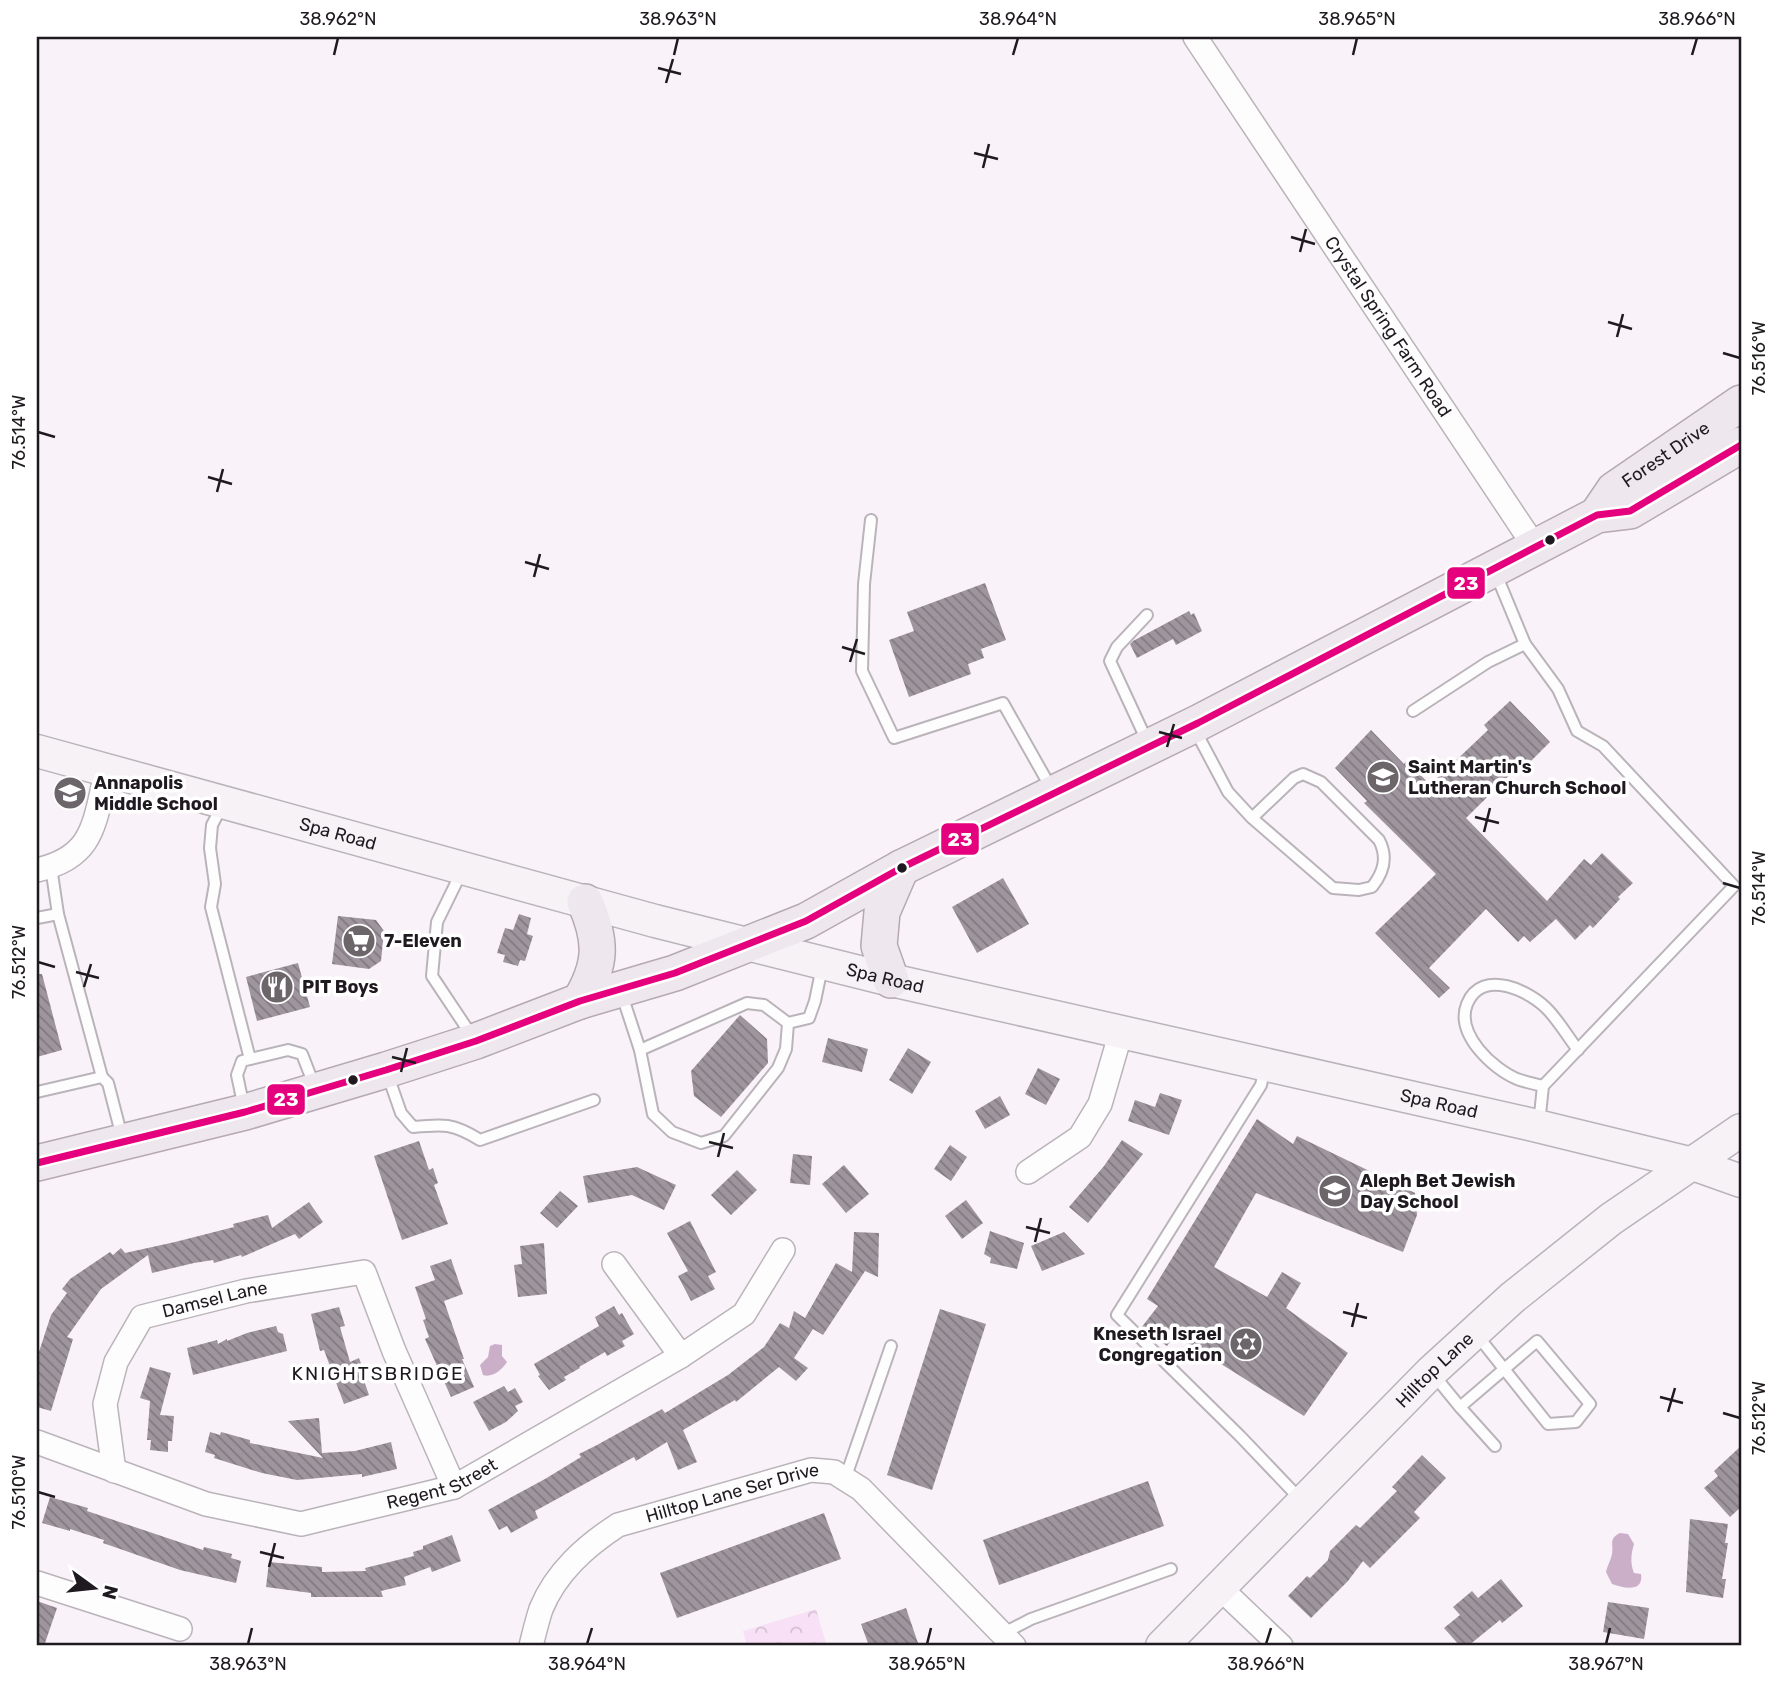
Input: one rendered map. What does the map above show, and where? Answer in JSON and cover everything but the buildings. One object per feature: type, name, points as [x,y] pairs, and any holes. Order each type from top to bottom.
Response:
[{"type":"main road","name":"Forest Drive","points":[[1597,515],[1614,490],[1741,403]]},
{"type":"main road","name":"Forest Drive","points":[[37,1164],[245,1112],[386,1070],[476,1041],[580,1001],[675,973],[806,921],[901,868],[1192,726],[1597,515],[1630,511],[1741,445]]},
{"type":"main road","points":[[891,980],[879,946],[882,912],[901,868]]},
{"type":"main road","points":[[580,1001],[590,984],[598,951],[596,926],[585,902]]},
{"type":"street","name":"Crystal Spring Farm Road","points":[[1195,37],[1535,547]]},
{"type":"street","name":"Spa Road","points":[[37,751],[585,902],[823,963],[1539,1126],[1693,1164],[1741,1181]]},
{"type":"street","points":[[44,869],[72,856],[84,845],[92,828],[107,770]]},
{"type":"street","points":[[1028,1172],[1080,1137],[1100,1104],[1121,1032]]},
{"type":"street","name":"Hilltop Lane","points":[[1162,1646],[1431,1372],[1475,1331],[1611,1219],[1741,1129]]},
{"type":"street","name":"Regent Street","points":[[37,1442],[206,1504],[302,1524],[454,1487],[681,1356],[744,1314],[783,1250]]},
{"type":"street","points":[[614,1264],[681,1356]]},
{"type":"street","name":"Damsel Lane","points":[[114,1471],[105,1404],[116,1362],[142,1317],[246,1291],[364,1272],[394,1351],[454,1487]]},
{"type":"street","name":"Hilltop Lane Ser Drive","points":[[531,1646],[541,1608],[563,1571],[590,1543],[618,1525],[811,1470],[834,1472],[861,1489],[1008,1640]]},
{"type":"street","points":[[37,1583],[180,1629]]},
{"type":"street","points":[[1219,1587],[1281,1646]]},
{"type":"lane","points":[[871,520],[864,584],[862,671],[894,738],[1003,703],[1054,793]]},
{"type":"lane","points":[[1494,568],[1525,644],[1558,689],[1577,731],[1603,746],[1737,885],[1543,1086],[1539,1126]]},
{"type":"lane","points":[[1147,615],[1117,647],[1110,661],[1150,747]]},
{"type":"lane","points":[[1413,711],[1488,662],[1525,644]]},
{"type":"lane","points":[[1192,726],[1228,792],[1252,818],[1333,888],[1359,890],[1372,887],[1384,868],[1384,849],[1379,840],[1313,777],[1303,774],[1294,778],[1252,818]]},
{"type":"lane","points":[[224,803],[212,825],[210,848],[215,884],[211,907],[250,1059]]},
{"type":"lane","points":[[44,869],[102,1077],[108,1083],[124,1143]]},
{"type":"lane","points":[[463,869],[437,922],[432,976],[476,1041]]},
{"type":"lane","points":[[37,918],[58,914]]},
{"type":"lane","points":[[788,1023],[809,1018],[816,1001],[823,963]]},
{"type":"lane","points":[[1543,1086],[1518,1079],[1484,1055],[1475,1044],[1466,1023],[1466,1005],[1471,998],[1488,986],[1509,985],[1522,991],[1548,1010],[1578,1050]]},
{"type":"lane","points":[[620,989],[640,1050],[653,1114],[672,1132],[701,1143],[723,1136],[778,1068],[786,1049],[788,1023]]},
{"type":"lane","points":[[640,1050],[747,1003],[764,1005],[788,1023]]},
{"type":"lane","points":[[245,1112],[237,1075],[242,1061],[288,1050],[302,1054],[316,1091]]},
{"type":"lane","points":[[1266,1065],[1261,1085],[1117,1315],[1303,1502]]},
{"type":"lane","points":[[386,1070],[401,1113],[413,1128],[442,1124],[467,1132],[480,1140],[594,1100]]},
{"type":"lane","points":[[37,1091],[102,1077]]},
{"type":"lane","points":[[1460,1407],[1505,1368],[1537,1341],[1590,1404],[1576,1422],[1548,1424],[1505,1368],[1475,1331]]},
{"type":"lane","points":[[845,1479],[891,1346]]},
{"type":"lane","points":[[1431,1372],[1495,1446]]},
{"type":"lane","points":[[1008,1640],[1031,1619],[1171,1569]]},
{"type":"green space","points":[[816,1609],[826,1643],[814,1646],[747,1646],[743,1631]]},
{"type":"shaded area","points":[[502,1345],[502,1356],[507,1362],[496,1373],[483,1375],[480,1365],[488,1357],[490,1346]]},
{"type":"shaded area","points":[[1620,1533],[1628,1534],[1634,1544],[1631,1559],[1633,1569],[1634,1573],[1641,1574],[1641,1580],[1636,1587],[1627,1588],[1612,1584],[1606,1572],[1613,1540]]},
{"type":"transit line","name":"23","points":[[37,1163],[245,1112],[386,1070],[476,1041],[580,1001],[675,973],[806,921],[901,868],[1198,723],[1597,515],[1630,511],[1741,445]]},
{"type":"place","name":"Saint Martin's Lutheran Church School","points":[[1383,777]]},
{"type":"place","name":"Annapolis Middle School","points":[[70,793]]},
{"type":"place","name":"7-Eleven","points":[[359,941]]},
{"type":"place","name":"PIT Boys","points":[[277,987]]},
{"type":"place","name":"Aleph Bet Jewish Day School","points":[[1335,1191]]},
{"type":"place","name":"Kneseth Israel Congregation","points":[[1246,1344]]},
{"type":"district","name":"KNIGHTSBRIDGE","points":[[378,1373]]}]
